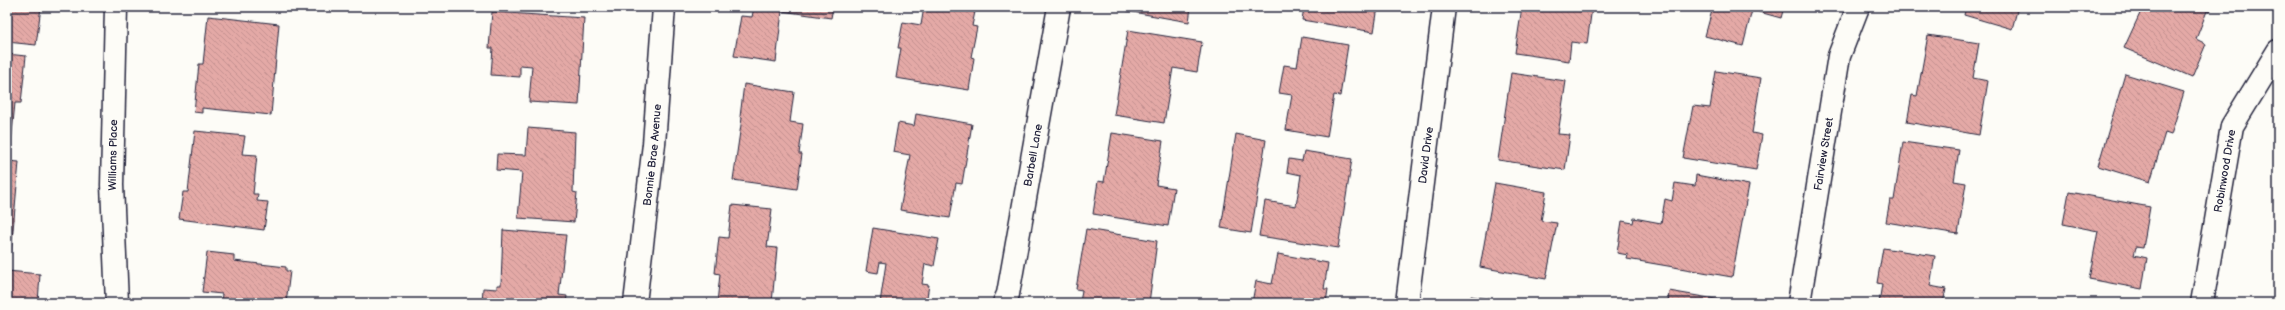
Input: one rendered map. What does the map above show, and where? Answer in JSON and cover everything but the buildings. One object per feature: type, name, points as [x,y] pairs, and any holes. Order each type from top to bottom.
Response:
[{"type":"street","name":"Williams Place","points":[[116,7],[112,185],[117,303]]},
{"type":"street","name":"Bonnie Brae Avenue","points":[[635,303],[654,144],[664,7]]},
{"type":"street","name":"Barbell Lane","points":[[1004,303],[1008,294],[1059,7]]},
{"type":"street","name":"David Drive","points":[[1406,303],[1444,7]]},
{"type":"street","name":"Fairview Street","points":[[1799,303],[1839,56],[1858,7]]},
{"type":"street","name":"Robinwood Drive","points":[[2202,303],[2232,126],[2278,51]]}]
